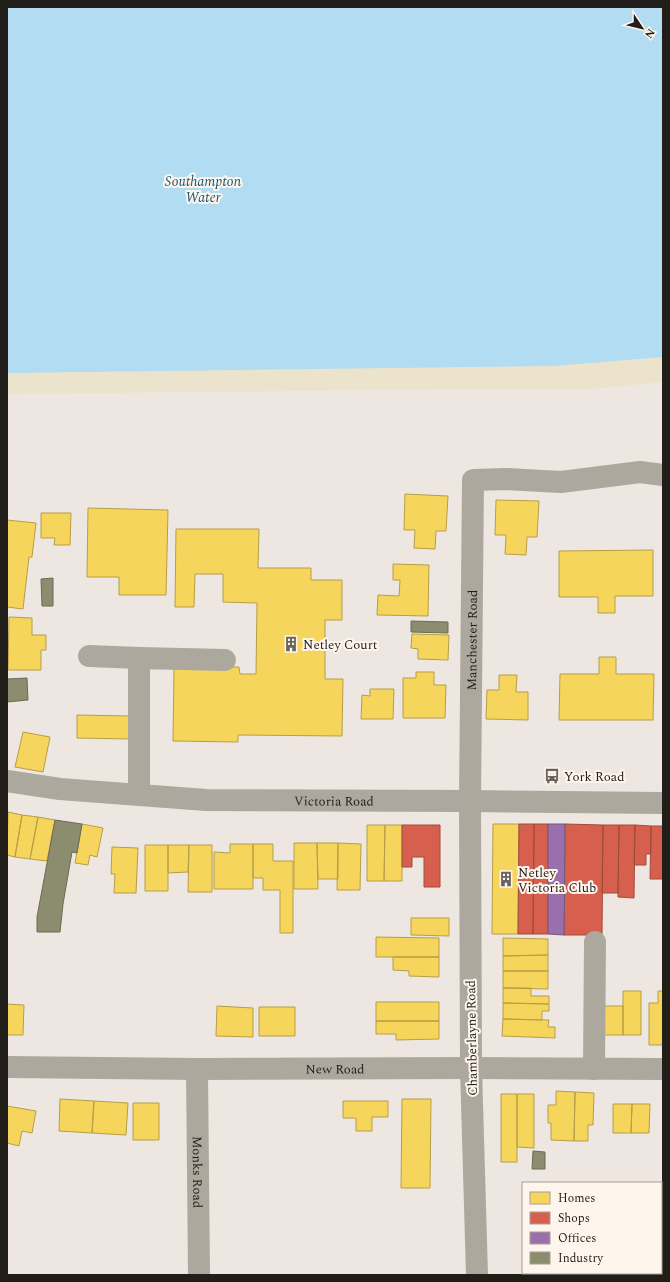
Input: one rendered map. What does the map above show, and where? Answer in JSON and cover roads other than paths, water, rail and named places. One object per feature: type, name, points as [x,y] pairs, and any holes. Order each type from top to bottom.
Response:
[{"type":"street","name":"Manchester Road","points":[[470,801],[473,480],[506,479],[561,482],[640,472],[663,475]]},
{"type":"street","points":[[89,656],[225,660]]},
{"type":"street","points":[[139,658],[139,796]]},
{"type":"street","name":"Victoria Road","points":[[7,781],[60,789],[206,800],[663,803]]},
{"type":"street","name":"Chamberlayne Road","points":[[470,801],[471,1068],[477,1275]]},
{"type":"street","points":[[594,1069],[595,942]]},
{"type":"street","name":"New Road","points":[[7,1067],[197,1069],[663,1069]]},
{"type":"street","name":"Monks Road","points":[[197,1069],[199,1275]]},
{"type":"water","name":"Southampton Water","points":[[7,7],[663,7],[663,357],[553,366],[7,373]]},
{"type":"place","name":"Netley Court","points":[[291,644]]},
{"type":"place","name":"York Road","points":[[552,776]]},
{"type":"place","name":"Netley Victoria Club","points":[[506,879]]}]
